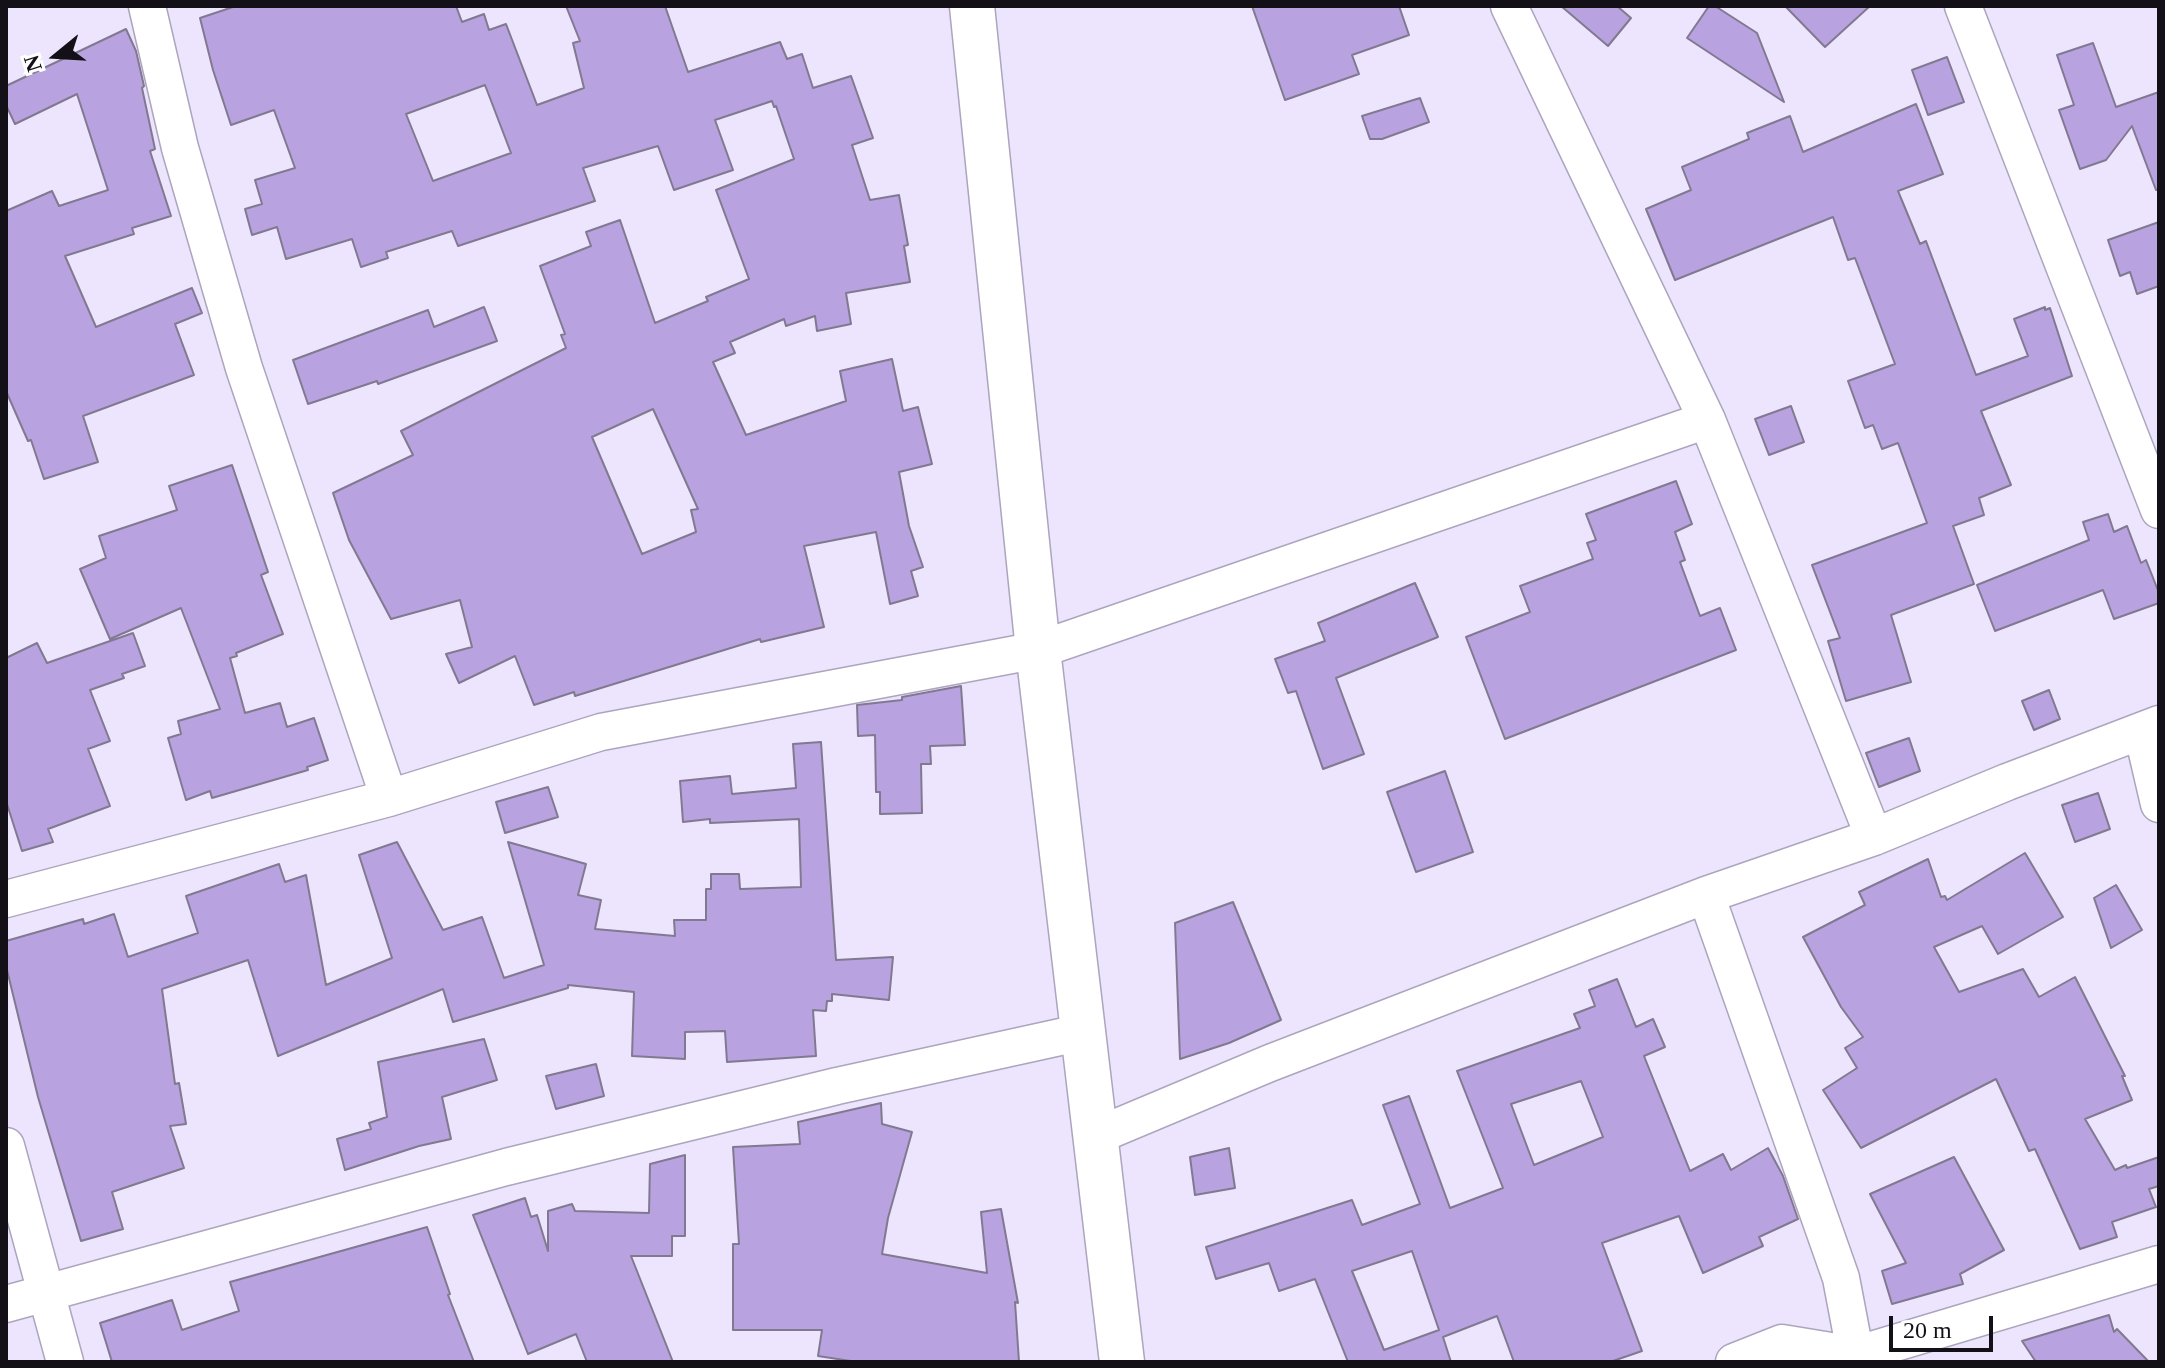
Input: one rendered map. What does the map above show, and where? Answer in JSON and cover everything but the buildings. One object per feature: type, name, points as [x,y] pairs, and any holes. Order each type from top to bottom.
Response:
[{"type":"street","points":[[147,6],[180,148],[244,368],[389,798]]},
{"type":"street","points":[[972,6],[1038,650],[1122,1362]]},
{"type":"street","points":[[1509,6],[1707,420],[1874,837]]},
{"type":"street","points":[[1963,6],[2159,510]]},
{"type":"street","points":[[6,899],[389,798],[601,732],[1038,650],[1707,420]]},
{"type":"street","points":[[1096,1136],[1270,1063],[1706,895],[1874,837],[2150,727],[2159,804]]},
{"type":"street","points":[[1706,895],[1841,1278],[1856,1358]]},
{"type":"street","points":[[6,1304],[521,1163],[837,1086],[1083,1032]]},
{"type":"street","points":[[6,1146],[65,1362]]},
{"type":"street","points":[[1734,1362],[1782,1343],[1856,1358],[2159,1264]]}]
